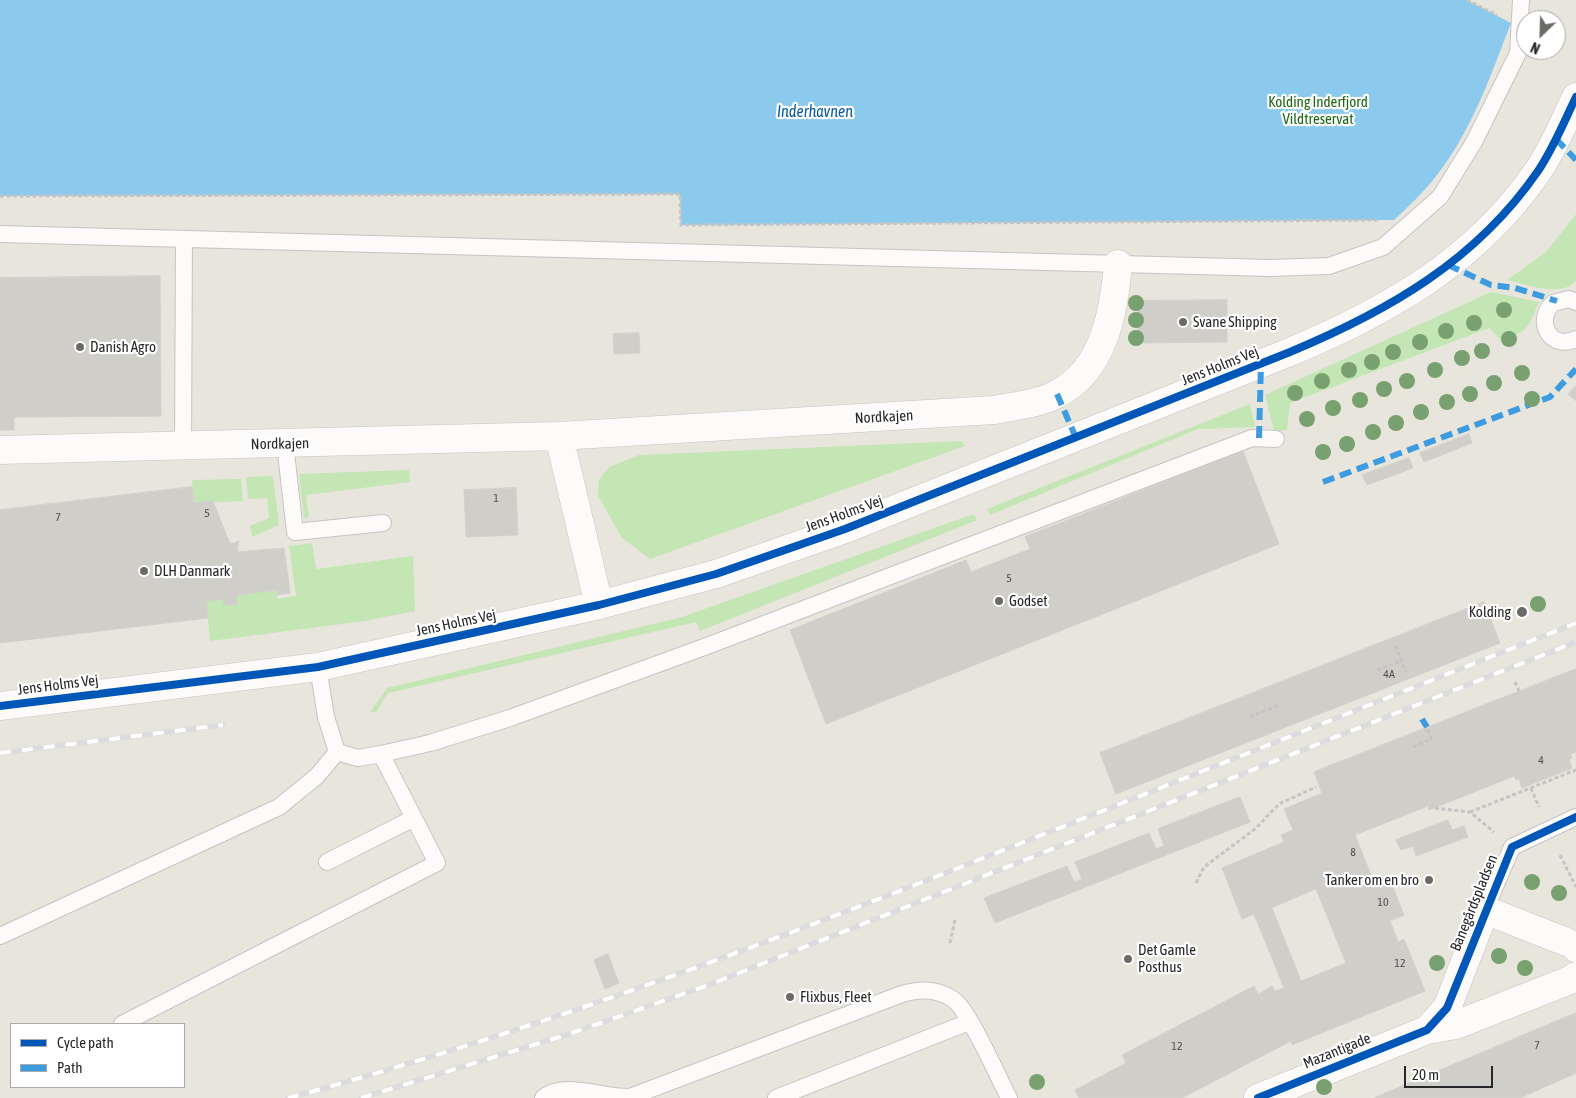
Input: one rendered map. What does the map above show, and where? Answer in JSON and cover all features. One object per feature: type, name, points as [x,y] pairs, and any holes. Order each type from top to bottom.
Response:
[{"type":"street","name":"Jens Holms Vej","points":[[0,706],[318,667],[599,606],[716,574],[845,530],[1349,328],[1418,289],[1469,248],[1508,210],[1538,170],[1576,98]]},
{"type":"street","name":"Nordkajen","points":[[0,450],[559,436],[994,410],[1034,402],[1057,394],[1091,366],[1106,333],[1115,293],[1118,264]]},
{"type":"street","points":[[559,436],[599,606]]},
{"type":"street","name":"Banegårdspladsen","points":[[1427,1030],[1447,1008],[1484,910],[1574,945],[1576,948]]},
{"type":"street","points":[[1427,1030],[1456,1025],[1576,976]]},
{"type":"street","name":"Mazantigade","points":[[1258,1098],[1427,1030]]},
{"type":"lane","points":[[0,234],[1270,268],[1329,266],[1383,247],[1440,197],[1474,142],[1518,53],[1522,0]]},
{"type":"lane","points":[[183,446],[184,239]]},
{"type":"lane","points":[[1576,302],[1561,299],[1553,302],[1544,315],[1547,331],[1558,340],[1565,342],[1576,339]]},
{"type":"lane","points":[[337,752],[358,758],[381,754],[430,743],[510,718],[707,646],[1252,438],[1276,439]]},
{"type":"lane","points":[[286,444],[295,532],[383,523]]},
{"type":"lane","points":[[318,667],[326,717],[337,752]]},
{"type":"lane","points":[[0,936],[279,807],[317,776],[337,752]]},
{"type":"lane","points":[[124,1023],[437,863],[381,754]]},
{"type":"lane","name":"Banegårdspladsen","points":[[1484,910],[1512,847],[1576,817]]},
{"type":"lane","points":[[327,862],[414,818]]},
{"type":"lane","points":[[543,1098],[558,1090],[570,1090],[613,1098],[630,1097],[912,991],[934,992],[953,999],[969,1022],[1009,1098]]},
{"type":"lane","points":[[776,1098],[969,1022]]},
{"type":"path","points":[[1467,0],[1502,18]]},
{"type":"path","points":[[0,196],[680,194],[681,225],[1386,220]]},
{"type":"path","points":[[1396,646],[1406,672]]},
{"type":"path","points":[[1377,670],[1401,661]]},
{"type":"path","points":[[1515,682],[1519,691]]},
{"type":"path","points":[[1250,717],[1279,705]]},
{"type":"path","points":[[1413,747],[1431,739],[1426,728]]},
{"type":"path","points":[[1435,808],[1470,812],[1576,770]]},
{"type":"path","points":[[1196,883],[1204,867],[1254,829],[1279,804],[1316,787]]},
{"type":"path","points":[[1531,788],[1539,807]]},
{"type":"path","points":[[1470,812],[1512,847]]},
{"type":"path","points":[[1560,855],[1576,887]]},
{"type":"path","points":[[950,943],[955,919]]},
{"type":"green space","points":[[1576,214],[1576,281],[1562,289],[1553,289],[1533,287],[1507,280],[1547,251]]},
{"type":"green space","points":[[1491,292],[1539,302],[1530,323],[1522,331],[1501,340],[1489,328],[1290,403],[1287,430],[1274,431],[1265,395]]},
{"type":"green space","points":[[1250,404],[1255,427],[1198,429],[990,515],[987,509]]},
{"type":"green space","points":[[962,441],[965,446],[650,559],[622,538],[598,496],[599,480],[609,467],[639,455]]},
{"type":"green space","points":[[409,470],[410,482],[306,495],[309,517],[304,518],[299,474]]},
{"type":"green space","points":[[273,476],[279,525],[252,537],[250,526],[269,518],[267,498],[248,499],[246,477]]},
{"type":"green space","points":[[241,479],[243,501],[194,503],[192,480]]},
{"type":"green space","points":[[974,514],[977,520],[700,631],[696,622],[388,693],[376,712],[370,712],[387,688],[682,617]]},
{"type":"green space","points":[[312,543],[316,569],[413,556],[415,611],[365,621],[210,641],[206,601],[223,599],[237,603],[237,595],[277,590],[277,599],[296,596],[289,546]]},
{"type":"water","name":"Inderhavnen","points":[[0,0],[1467,0],[1511,23],[1480,102],[1461,140],[1432,181],[1394,220],[681,225],[680,194],[0,196]]},
{"type":"building","name":"Danish Agro","points":[[160,276],[161,416],[14,417],[14,430],[0,430],[0,278]]},
{"type":"building","name":"Svane Shipping","points":[[1227,300],[1227,342],[1138,343],[1138,301]]},
{"type":"building","points":[[639,333],[640,353],[614,354],[613,334]]},
{"type":"building","points":[[1576,386],[1576,401],[1568,394]]},
{"type":"building","points":[[1469,434],[1472,443],[1424,462],[1420,453]]},
{"type":"building","name":"Godset","points":[[1243,451],[1279,544],[826,724],[790,630],[966,560],[971,572],[1030,549],[1025,537]]},
{"type":"building","points":[[1409,458],[1413,468],[1367,485],[1362,475]]},
{"type":"building","name":"DLH Danmark","points":[[192,487],[194,503],[213,501],[230,544],[239,541],[237,552],[284,548],[290,593],[277,595],[277,590],[237,595],[237,604],[224,605],[223,599],[206,601],[208,618],[0,643],[0,510]]},
{"type":"building","points":[[516,488],[518,535],[466,537],[464,490]]},
{"type":"building","points":[[1484,602],[1500,643],[1116,794],[1100,753]]},
{"type":"building","points":[[1576,669],[1576,752],[1570,754],[1572,758],[1569,759],[1572,768],[1522,788],[1519,779],[1516,780],[1514,776],[1429,810],[1428,806],[1355,835],[1373,880],[1388,875],[1404,915],[1390,921],[1398,942],[1404,939],[1425,991],[1292,1045],[1291,1041],[1182,1098],[1079,1098],[1075,1090],[1126,1063],[1122,1055],[1254,986],[1258,994],[1272,986],[1275,991],[1284,988],[1254,914],[1242,919],[1222,868],[1284,842],[1281,835],[1293,830],[1284,809],[1322,793],[1314,772]],"holes":[[[1316,889],[1346,963],[1301,981],[1272,908]]]},
{"type":"building","points":[[1240,797],[1250,822],[995,923],[984,898],[1067,866],[1074,882],[1082,879],[1075,862],[1149,833],[1156,849],[1164,846],[1158,829]]},
{"type":"building","points":[[1448,820],[1452,830],[1464,826],[1468,837],[1416,856],[1413,846],[1401,850],[1396,840]]},
{"type":"building","points":[[608,954],[619,983],[605,989],[594,960]]},
{"type":"building","points":[[1576,1013],[1576,1073],[1520,1098],[1374,1098]]},
{"type":"railway","points":[[288,1098],[475,1043],[660,981],[933,878],[1576,623]]},
{"type":"railway","points":[[361,1098],[569,1034],[706,986],[1576,642]]},
{"type":"railway","points":[[0,753],[223,725]]},
{"type":"marked path","points":[[1556,139],[1576,160]]},
{"type":"marked path","points":[[1448,265],[1491,285],[1515,288],[1557,301]]},
{"type":"marked path","points":[[1259,438],[1261,364]]},
{"type":"marked path","points":[[1323,482],[1550,397],[1576,369]]},
{"type":"marked path","points":[[1057,394],[1076,438]]},
{"type":"marked path","points":[[1422,719],[1427,727]]},
{"type":"cycle path","points":[[0,706],[318,667],[599,605],[716,574],[845,529],[1290,352],[1361,319],[1395,300],[1428,280],[1458,257],[1514,203],[1543,163],[1576,97]]},
{"type":"cycle path","points":[[1258,1098],[1427,1030],[1447,1008],[1512,847],[1576,817]]},
{"type":"place","name":"Svane Shipping","points":[[1183,322]]},
{"type":"place","name":"Danish Agro","points":[[80,347]]},
{"type":"place","name":"DLH Danmark","points":[[144,571]]},
{"type":"place","name":"Godset","points":[[999,601]]},
{"type":"place","name":"Kolding","points":[[1522,612]]},
{"type":"place","name":"Tanker om en bro","points":[[1429,880]]},
{"type":"place","name":"Det Gamle Posthus","points":[[1128,959]]},
{"type":"place","name":"Flixbus, Fleet","points":[[790,997]]},
{"type":"park label","name":"Kolding Inderfjord Vildtreservat","points":[[1318,110]]}]
